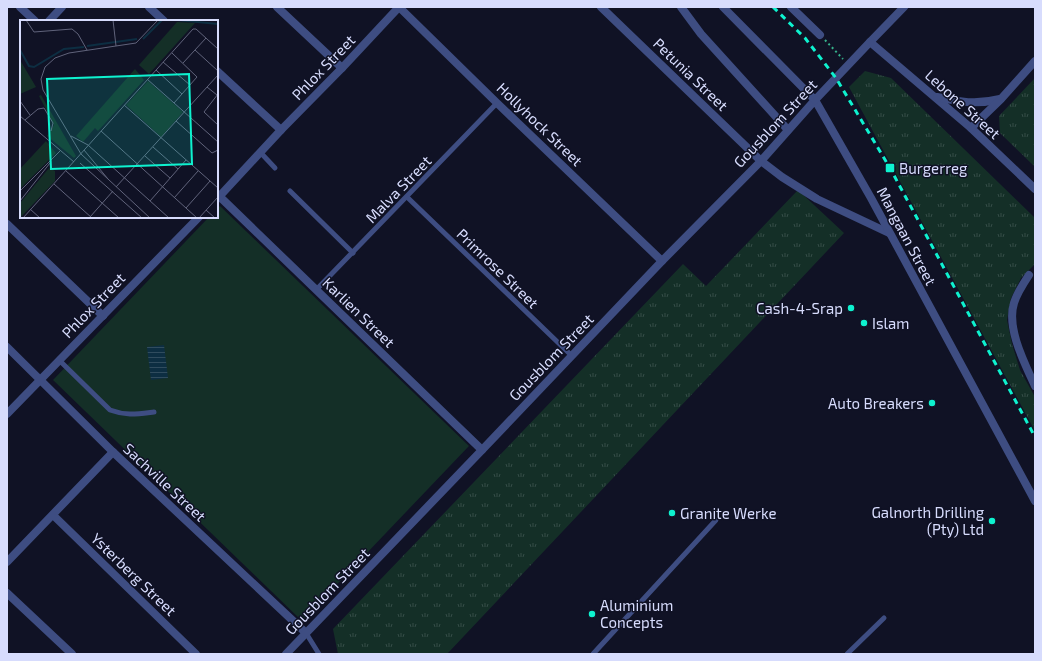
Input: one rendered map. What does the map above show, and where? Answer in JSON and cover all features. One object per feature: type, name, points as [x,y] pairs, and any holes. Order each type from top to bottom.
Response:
[{"type":"street","points":[[20,7],[34,20]]},
{"type":"street","points":[[50,20],[62,7]]},
{"type":"street","points":[[149,7],[163,20]]},
{"type":"street","points":[[277,7],[342,68]]},
{"type":"street","name":"Phlox Street","points":[[218,197],[399,7]]},
{"type":"street","name":"Hollyhock Street","points":[[399,7],[662,261]]},
{"type":"street","name":"Petunia Street","points":[[601,7],[761,161],[782,177],[817,199],[889,233]]},
{"type":"street","points":[[681,7],[700,34],[788,130]]},
{"type":"street","name":"Mangaan Street","points":[[723,7],[815,100],[871,198],[1035,501]]},
{"type":"street","points":[[791,7],[820,35]]},
{"type":"street","name":"Gousblom Street","points":[[286,654],[662,261],[761,161],[815,100],[904,7]]},
{"type":"street","name":"Lebone Street","points":[[870,42],[971,128],[1035,189]]},
{"type":"street","points":[[971,128],[1001,99],[1035,61]]},
{"type":"street","points":[[218,72],[281,130]]},
{"type":"street","points":[[935,96],[967,103],[987,102],[1001,99]]},
{"type":"street","name":"Karlien Street","points":[[218,197],[482,450]]},
{"type":"street","name":"Phlox Street","points":[[7,414],[198,218]]},
{"type":"street","points":[[7,224],[103,316]]},
{"type":"street","points":[[1029,275],[1014,304],[1013,320],[1015,333],[1024,362],[1035,386]]},
{"type":"street","name":"Sachville Street","points":[[7,347],[113,452],[306,633]]},
{"type":"street","points":[[7,562],[113,452]]},
{"type":"street","name":"Ysterberg Street","points":[[53,515],[196,654]]},
{"type":"street","points":[[7,593],[72,654]]},
{"type":"lane","name":"Malva Street","points":[[316,290],[497,103]]},
{"type":"lane","points":[[260,152],[275,168]]},
{"type":"lane","points":[[290,191],[353,253]]},
{"type":"lane","name":"Primrose Street","points":[[406,197],[572,356]]},
{"type":"lane","points":[[59,360],[110,410],[120,414],[129,415],[154,412]]},
{"type":"lane","points":[[593,654],[716,520]]},
{"type":"lane","points":[[847,654],[884,618]]},
{"type":"lane","points":[[306,633],[319,654]]},
{"type":"path","points":[[820,35],[849,65]]},
{"type":"green space","points":[[865,71],[891,78],[1035,218],[1035,264],[1021,278],[1011,298],[1007,320],[1012,344],[1020,370],[1035,397],[1035,431],[849,87]]},
{"type":"green space","points":[[1035,78],[1035,167],[1000,133],[999,116]]},
{"type":"green space","points":[[798,190],[844,233],[447,654],[338,654],[333,629],[683,264],[706,286]]},
{"type":"green space","points":[[220,206],[469,446],[302,621],[53,380],[208,218],[218,218],[218,208]]},
{"type":"water","points":[[164,345],[168,378],[151,380],[147,347]]},
{"type":"railway","points":[[773,7],[805,38],[836,78],[890,168],[1035,437]]},
{"type":"place","name":"Burgerreg","points":[[890,168]]},
{"type":"place","name":"Cash-4-Srap","points":[[851,308]]},
{"type":"place","name":"Islam","points":[[864,323]]},
{"type":"place","name":"Auto Breakers","points":[[932,403]]},
{"type":"place","name":"Granite Werke","points":[[672,513]]},
{"type":"place","name":"Galnorth Drilling (Pty) Ltd","points":[[992,521]]},
{"type":"place","name":"Aluminium Concepts","points":[[592,614]]}]
